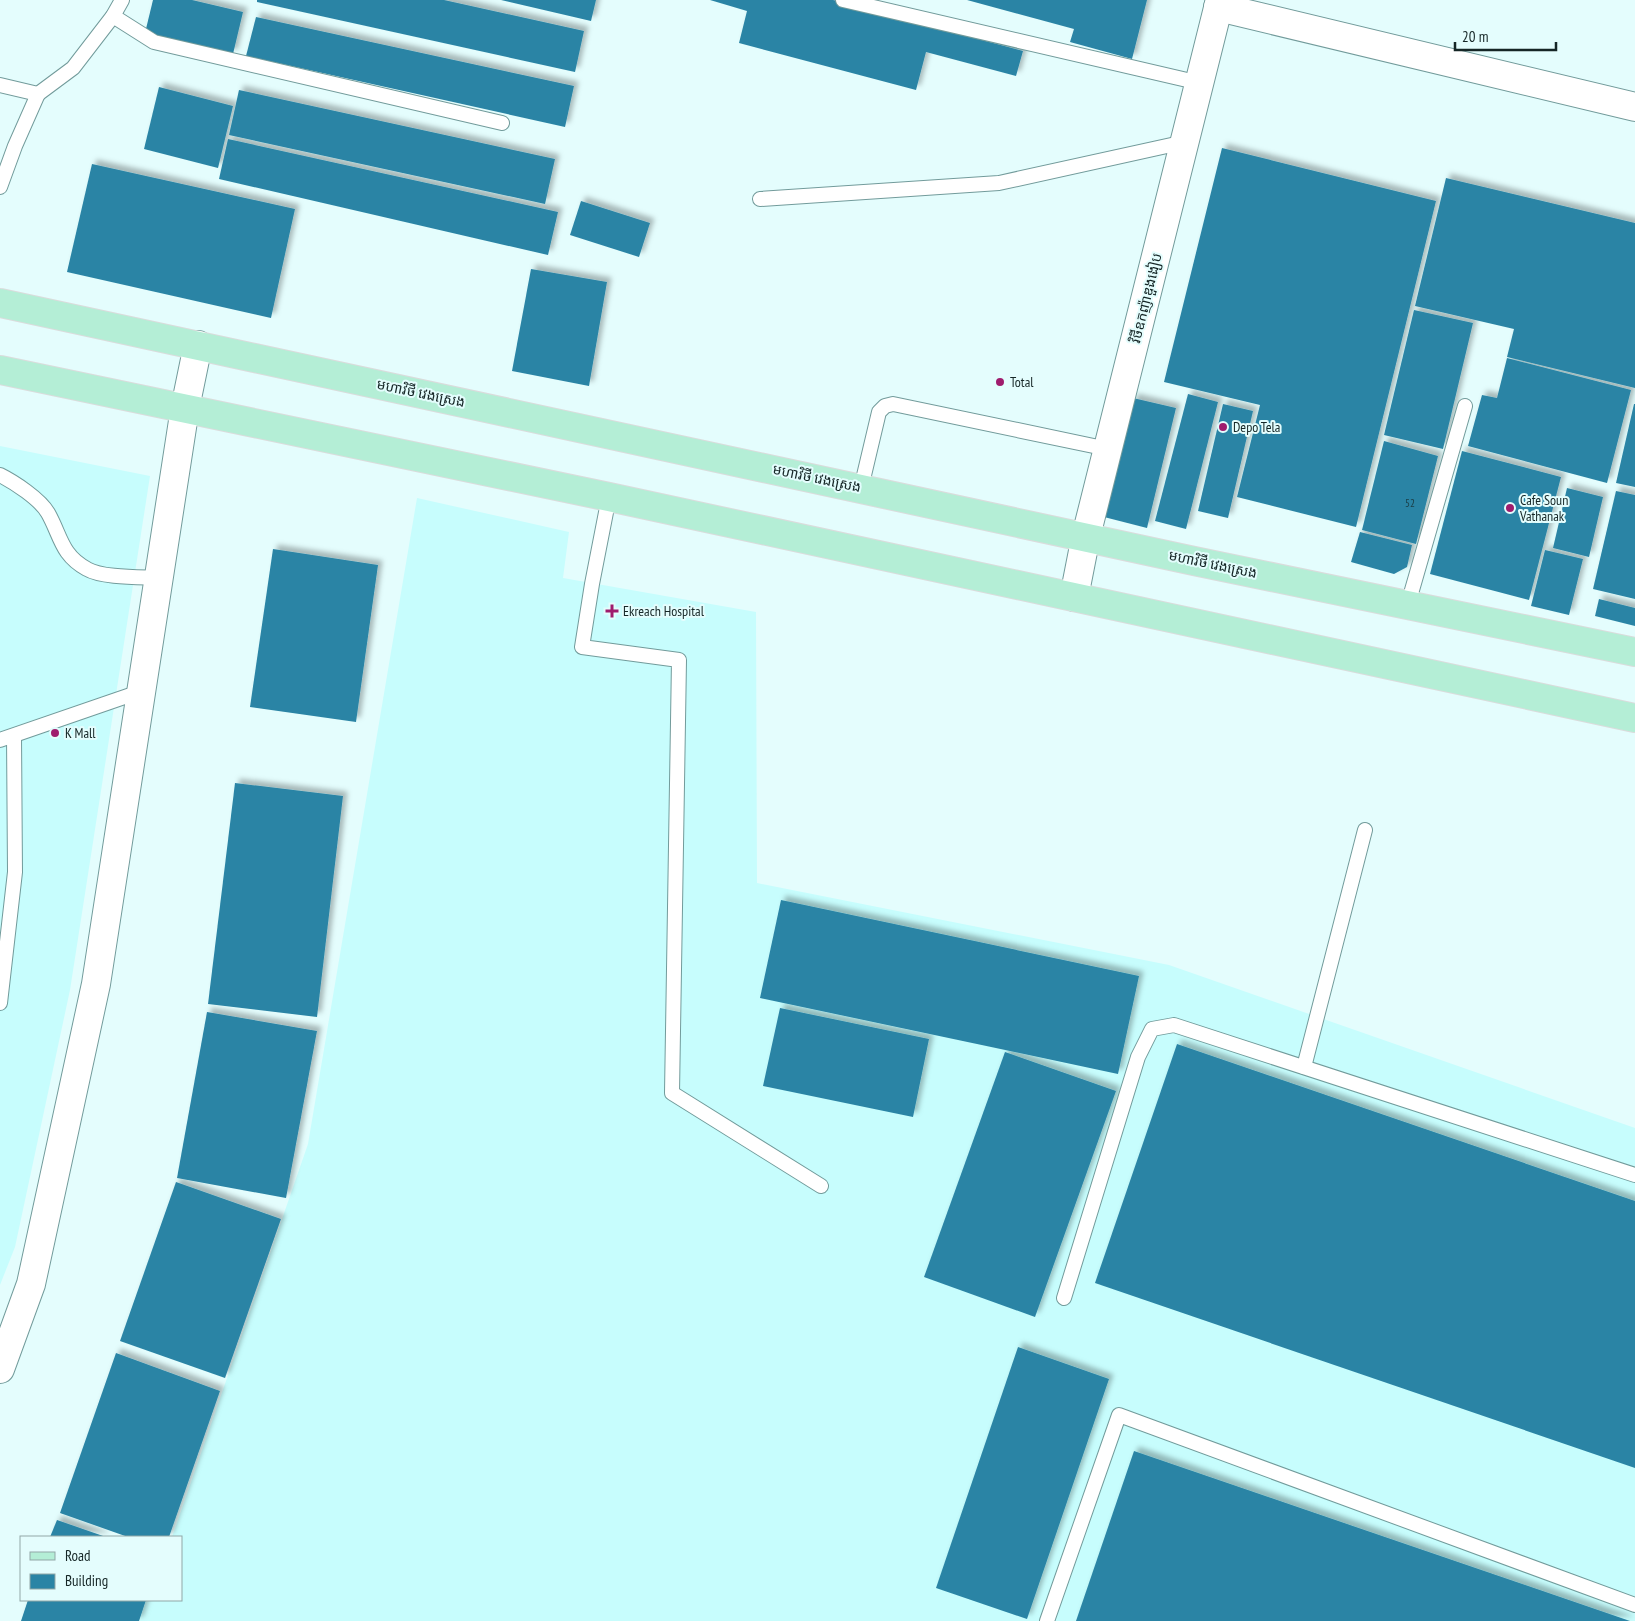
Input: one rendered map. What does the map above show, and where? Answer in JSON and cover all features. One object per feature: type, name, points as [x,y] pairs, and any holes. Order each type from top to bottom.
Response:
[{"type":"main road","name":"មហាវិថី វេងស្រេង","points":[[0,303],[1086,536],[1194,561],[1635,652]]},
{"type":"main road","points":[[0,370],[608,497],[1635,718]]},
{"type":"street","name":"វិថីឧកញ៉ាឌួងងៀប","points":[[1074,598],[1086,536],[1219,4]]},
{"type":"street","points":[[1219,4],[1635,107]]},
{"type":"street","points":[[0,1369],[8,1322],[31,1284],[96,984],[185,408],[198,345]]},
{"type":"lane","points":[[0,187],[14,146],[38,94],[73,68],[114,16],[122,0]]},
{"type":"lane","points":[[843,0],[1200,84]]},
{"type":"lane","points":[[114,16],[154,42],[502,122]]},
{"type":"lane","points":[[0,85],[38,94]]},
{"type":"lane","points":[[760,199],[999,183],[1185,142]]},
{"type":"lane","points":[[861,488],[879,412],[885,406],[893,404],[1108,450]]},
{"type":"lane","points":[[1408,604],[1465,406]]},
{"type":"lane","points":[[0,475],[17,483],[47,511],[67,554],[88,570],[112,575],[160,578]]},
{"type":"lane","points":[[608,497],[582,647],[679,660],[672,1092],[821,1186]]},
{"type":"lane","points":[[0,740],[142,692]]},
{"type":"lane","points":[[0,1003],[15,872],[14,736]]},
{"type":"lane","points":[[1304,1067],[1365,830]]},
{"type":"lane","points":[[1064,1298],[1138,1057],[1152,1030],[1174,1025],[1635,1175]]},
{"type":"lane","points":[[1046,1621],[1120,1415],[1635,1605]]},
{"type":"shaded area","name":"K Mall","points":[[0,446],[150,476],[70,990],[15,1247],[0,1285]]},
{"type":"shaded area","points":[[417,498],[569,532],[563,578],[756,612],[757,883],[1169,965],[1635,1128],[1635,1621],[84,1621],[92,1601],[182,1601],[182,1536],[172,1536],[308,1144]]},
{"type":"building","points":[[153,0],[192,0],[243,12],[233,54],[145,33]]},
{"type":"building","points":[[257,0],[444,0],[584,31],[575,72],[257,2]]},
{"type":"building","points":[[501,0],[596,0],[591,21]]},
{"type":"building","points":[[710,0],[833,0],[1023,51],[1016,76],[926,52],[916,90],[739,43],[747,11]]},
{"type":"building","points":[[967,0],[1147,0],[1132,59],[1070,42],[1074,29]]},
{"type":"building","points":[[256,17],[574,86],[565,127],[246,56]]},
{"type":"building","points":[[159,87],[233,106],[218,168],[144,149]]},
{"type":"building","points":[[239,90],[555,159],[545,204],[229,135]]},
{"type":"building","points":[[228,139],[558,212],[548,255],[219,179]]},
{"type":"building","points":[[1222,148],[1436,201],[1356,527],[1237,497],[1260,405],[1164,382]]},
{"type":"building","points":[[92,164],[295,209],[271,318],[67,272]]},
{"type":"building","points":[[1446,178],[1635,223],[1635,388],[1507,357],[1514,329],[1415,306]]},
{"type":"building","points":[[581,201],[650,223],[639,257],[570,235]]},
{"type":"building","points":[[531,269],[607,282],[589,386],[512,371]]},
{"type":"building","points":[[1414,310],[1473,323],[1443,449],[1384,435]]},
{"type":"building","points":[[1507,358],[1631,390],[1607,483],[1468,446],[1482,395],[1497,398]]},
{"type":"building","points":[[1188,394],[1218,402],[1186,529],[1155,521]]},
{"type":"building","points":[[1133,398],[1176,408],[1147,528],[1104,517]]},
{"type":"building","points":[[1223,404],[1253,411],[1228,518],[1198,511]]},
{"type":"building","points":[[1635,404],[1635,487],[1616,483]]},
{"type":"building","points":[[1384,441],[1438,456],[1416,544],[1362,530]]},
{"type":"building","points":[[1462,451],[1561,477],[1529,600],[1430,574]]},
{"type":"building","points":[[1567,488],[1603,497],[1589,557],[1553,548]]},
{"type":"building","points":[[1616,491],[1635,495],[1635,599],[1593,589]]},
{"type":"building","points":[[1360,532],[1412,545],[1407,567],[1394,574],[1351,562]]},
{"type":"building","points":[[273,549],[378,565],[356,722],[250,707]]},
{"type":"building","points":[[1545,550],[1583,559],[1569,615],[1531,606]]},
{"type":"building","points":[[1599,599],[1635,608],[1635,626],[1595,616]]},
{"type":"building","points":[[235,783],[343,796],[317,1017],[208,1004]]},
{"type":"building","points":[[781,900],[1139,976],[1118,1074],[760,998]]},
{"type":"building","points":[[780,1008],[929,1039],[913,1117],[763,1086]]},
{"type":"building","points":[[207,1012],[317,1031],[286,1198],[177,1178]]},
{"type":"building","points":[[1177,1044],[1635,1201],[1635,1468],[1095,1283]]},
{"type":"building","points":[[1005,1052],[1116,1091],[1035,1317],[924,1277]]},
{"type":"building","points":[[176,1182],[281,1219],[225,1378],[120,1341]]},
{"type":"building","points":[[1018,1347],[1109,1379],[1027,1619],[936,1588]]},
{"type":"building","points":[[116,1353],[220,1391],[169,1536],[125,1536],[60,1513]]},
{"type":"building","points":[[1134,1451],[1630,1621],[1076,1621]]},
{"type":"building","points":[[57,1520],[103,1536],[50,1536]]},
{"type":"building","points":[[28,1601],[146,1601],[139,1621],[21,1621]]},
{"type":"place","name":"Total","points":[[1000,382]]},
{"type":"place","name":"Depo Tela","points":[[1223,427]]},
{"type":"place","name":"Cafe Soun Vathanak","points":[[1510,508]]},
{"type":"place","name":"Ekreach Hospital","points":[[612,611]]},
{"type":"place","name":"K Mall","points":[[55,733]]}]
